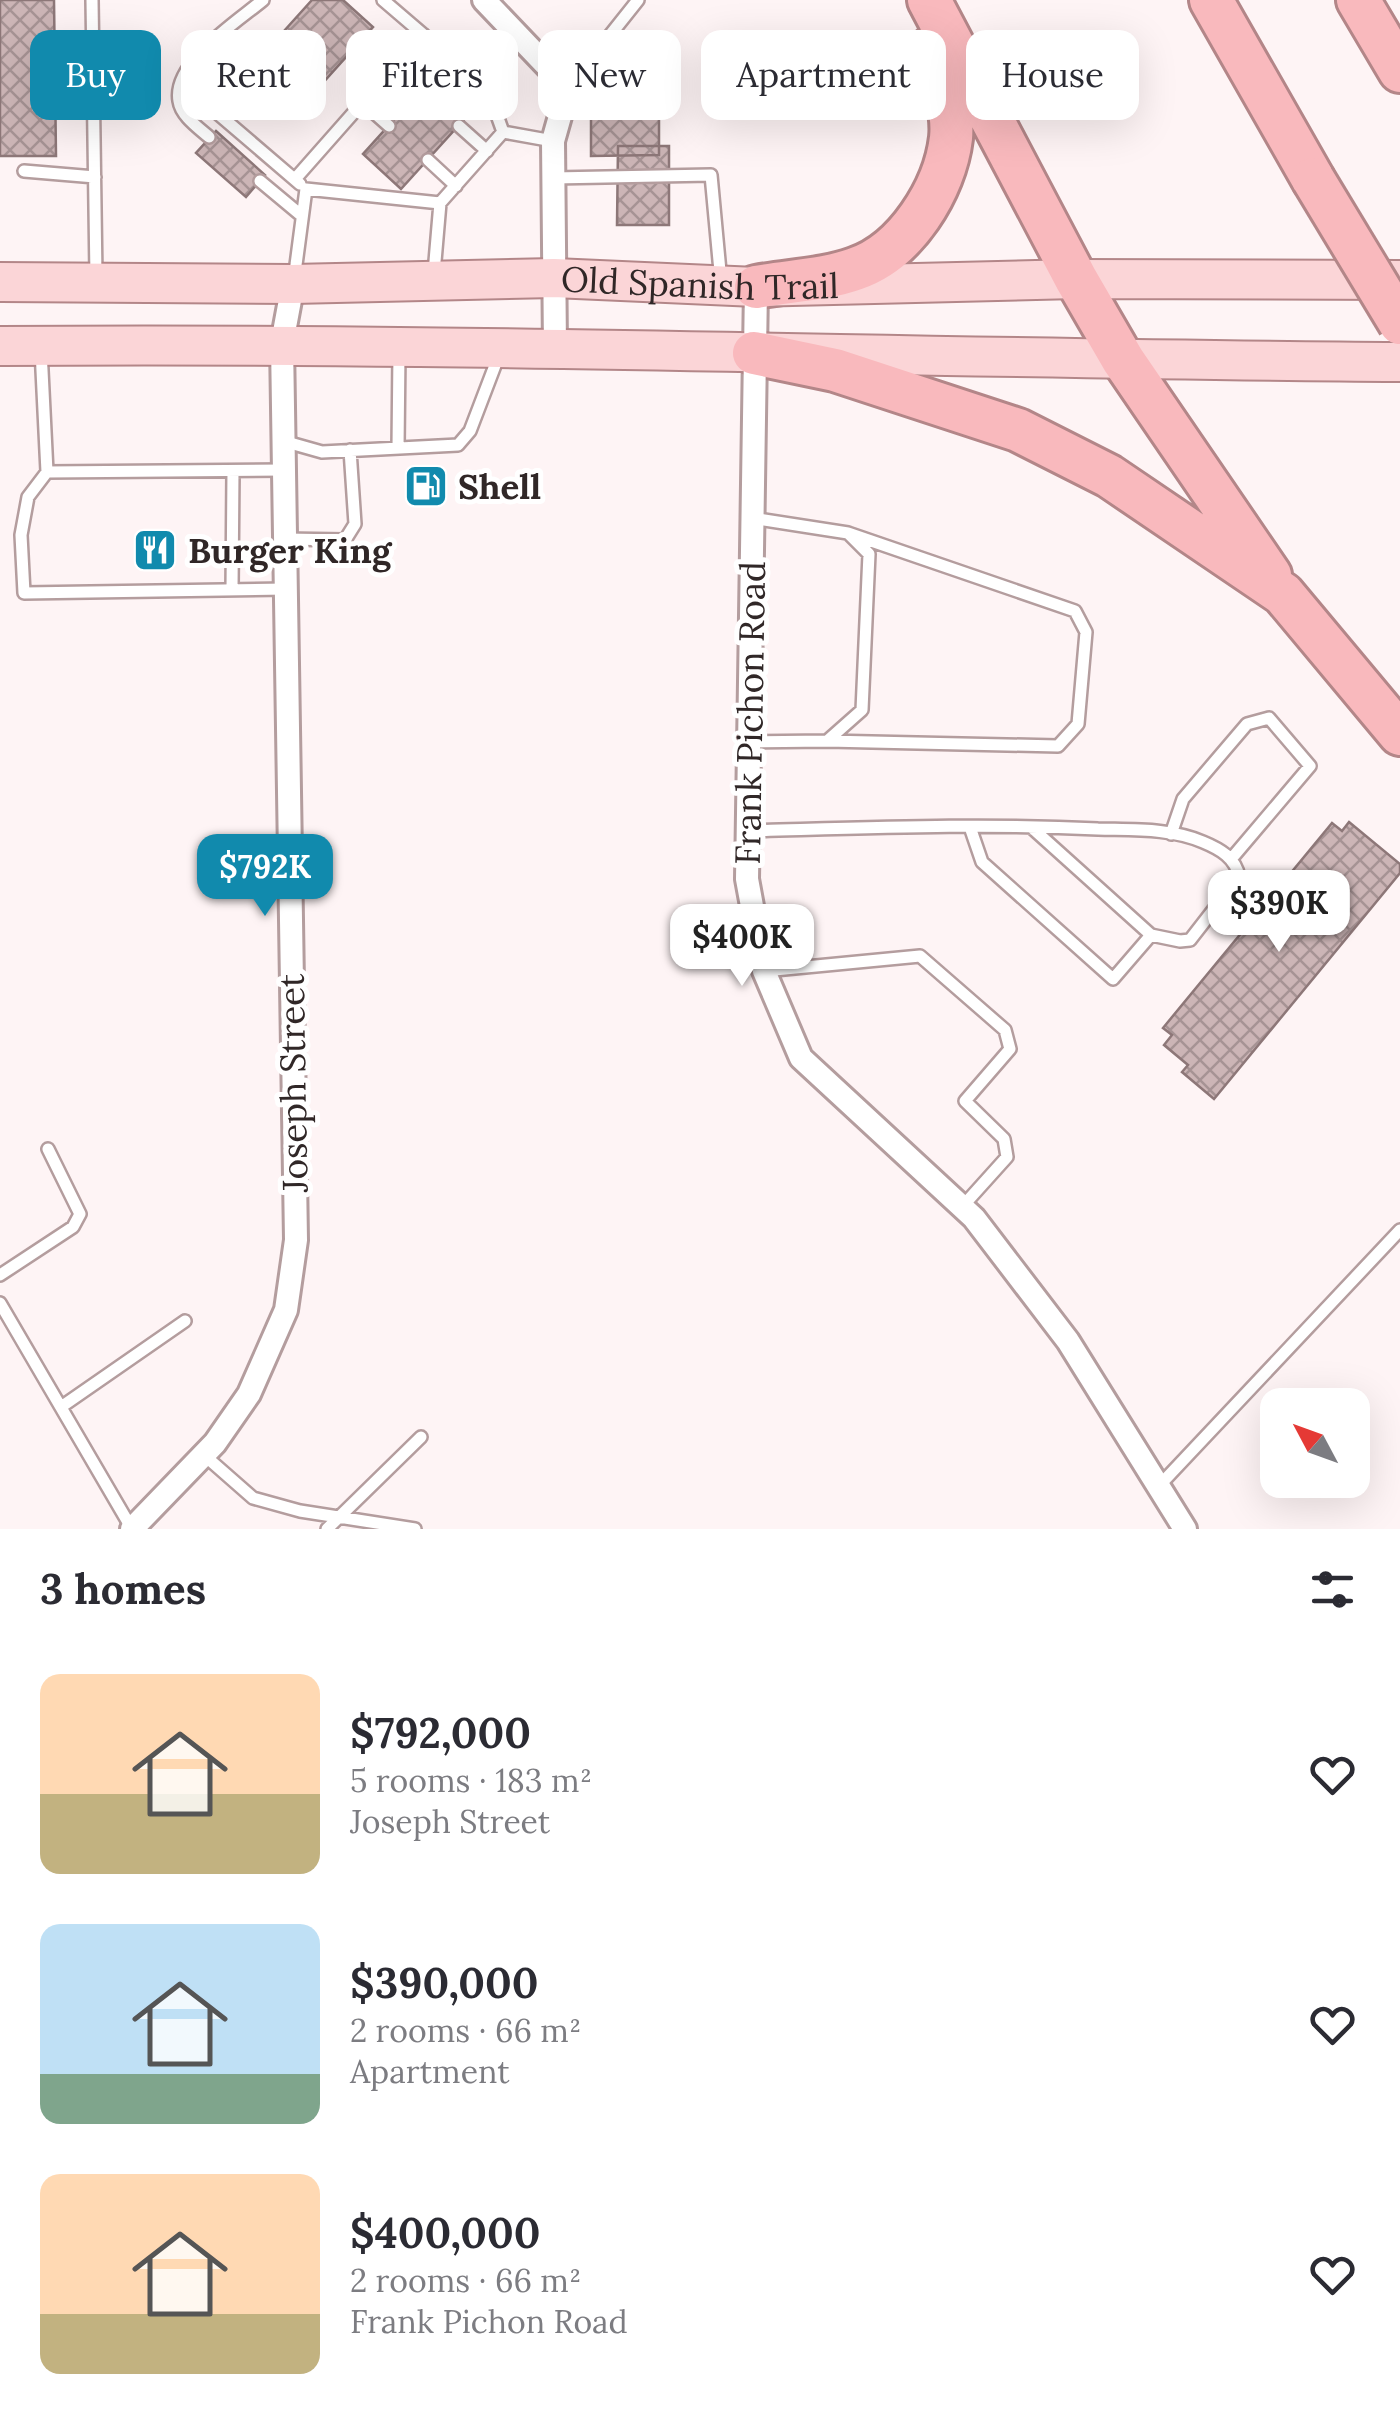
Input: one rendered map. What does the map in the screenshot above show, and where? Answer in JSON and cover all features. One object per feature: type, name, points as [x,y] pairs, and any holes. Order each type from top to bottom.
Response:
[{"type":"highway","points":[[739,286],[856,269],[890,249],[918,220],[943,171],[951,135],[946,91],[915,0]]},
{"type":"highway","points":[[929,0],[1123,360],[1283,594],[1400,734]]},
{"type":"highway","points":[[1211,0],[1400,323]]},
{"type":"highway","points":[[1358,0],[1400,71]]},
{"type":"highway","points":[[754,353],[835,370],[1018,430],[1109,476],[1283,594]]},
{"type":"main road","name":"Old Spanish Trail","points":[[0,282],[293,284],[554,278],[739,286],[1076,278],[1400,280]]},
{"type":"main road","name":"Old Spanish Trail","points":[[0,346],[282,343],[1400,362]]},
{"type":"street","points":[[484,0],[538,57]]},
{"type":"street","points":[[556,348],[553,140],[559,120]]},
{"type":"street","name":"Joseph Street","points":[[132,1529],[204,1454],[249,1394],[286,1310],[296,1240],[282,343],[293,284]]},
{"type":"street","name":"Frank Pichon Road","points":[[739,286],[754,353],[747,879],[764,971],[802,1058],[974,1218],[1068,1341],[1185,1529]]},
{"type":"lane","points":[[92,0],[96,282]]},
{"type":"lane","points":[[227,30],[263,0]]},
{"type":"lane","points":[[383,0],[418,30]]},
{"type":"lane","points":[[614,30],[638,0]]},
{"type":"lane","points":[[190,120],[210,137]]},
{"type":"lane","points":[[226,120],[306,189],[440,203]]},
{"type":"lane","points":[[295,179],[347,120]]},
{"type":"lane","points":[[382,120],[389,126]]},
{"type":"lane","points":[[499,120],[503,132]]},
{"type":"lane","points":[[459,126],[487,151]]},
{"type":"lane","points":[[503,132],[553,140]]},
{"type":"lane","points":[[434,280],[440,203],[503,132]]},
{"type":"lane","points":[[428,160],[456,186]]},
{"type":"lane","points":[[24,171],[95,176]]},
{"type":"lane","points":[[553,178],[711,176],[739,286]]},
{"type":"lane","points":[[260,181],[302,216]]},
{"type":"lane","points":[[293,284],[306,189]]},
{"type":"lane","points":[[40,345],[47,472],[28,497],[20,535],[24,593],[286,589]]},
{"type":"lane","points":[[398,448],[399,346]]},
{"type":"lane","points":[[284,441],[322,452],[458,445],[470,431],[502,348]]},
{"type":"lane","points":[[285,539],[345,540],[355,524],[350,450]]},
{"type":"lane","points":[[47,472],[284,470]]},
{"type":"lane","points":[[232,471],[232,590]]},
{"type":"lane","points":[[749,742],[1058,746],[1078,724],[1086,632],[1075,611],[848,533],[752,518]]},
{"type":"lane","points":[[827,741],[862,710],[869,554],[848,533]]},
{"type":"lane","points":[[1170,834],[1183,799],[1247,724],[1268,718],[1310,766],[1232,858]]},
{"type":"lane","points":[[970,827],[982,862],[1113,980],[1152,934]]},
{"type":"lane","points":[[748,830],[1031,827],[1170,834],[1202,841],[1232,858],[1239,877],[1190,940],[1180,941],[1152,934],[1031,827]]},
{"type":"lane","points":[[764,971],[920,956],[1006,1030],[1010,1049],[965,1101],[1004,1139],[1006,1157],[962,1207]]},
{"type":"lane","points":[[0,1274],[72,1227],[80,1214],[48,1149]]},
{"type":"lane","points":[[1158,1486],[1400,1230]]},
{"type":"lane","points":[[0,1303],[132,1529]]},
{"type":"lane","points":[[61,1407],[185,1321]]},
{"type":"lane","points":[[327,1529],[421,1436]]},
{"type":"lane","points":[[204,1454],[252,1498],[415,1529]]},
{"type":"building","points":[[0,0],[54,0],[54,30],[30,30],[30,120],[56,120],[56,156],[0,156]]},
{"type":"building","points":[[312,0],[343,0],[373,27],[346,30],[346,57],[326,79],[326,30],[285,30]]},
{"type":"building","points":[[394,120],[463,120],[401,189],[363,154]]},
{"type":"building","points":[[591,120],[659,120],[659,155],[591,156]]},
{"type":"building","points":[[216,131],[265,175],[246,197],[196,153]]},
{"type":"building","points":[[618,146],[669,146],[669,225],[617,225]]},
{"type":"building","points":[[1349,822],[1400,864],[1400,873],[1214,1099],[1182,1072],[1188,1065],[1164,1045],[1172,1035],[1163,1028],[1332,823],[1342,831]]},
{"type":"place","name":"Shell","points":[[426,486]]},
{"type":"place","name":"Burger King","points":[[155,550]]}]
